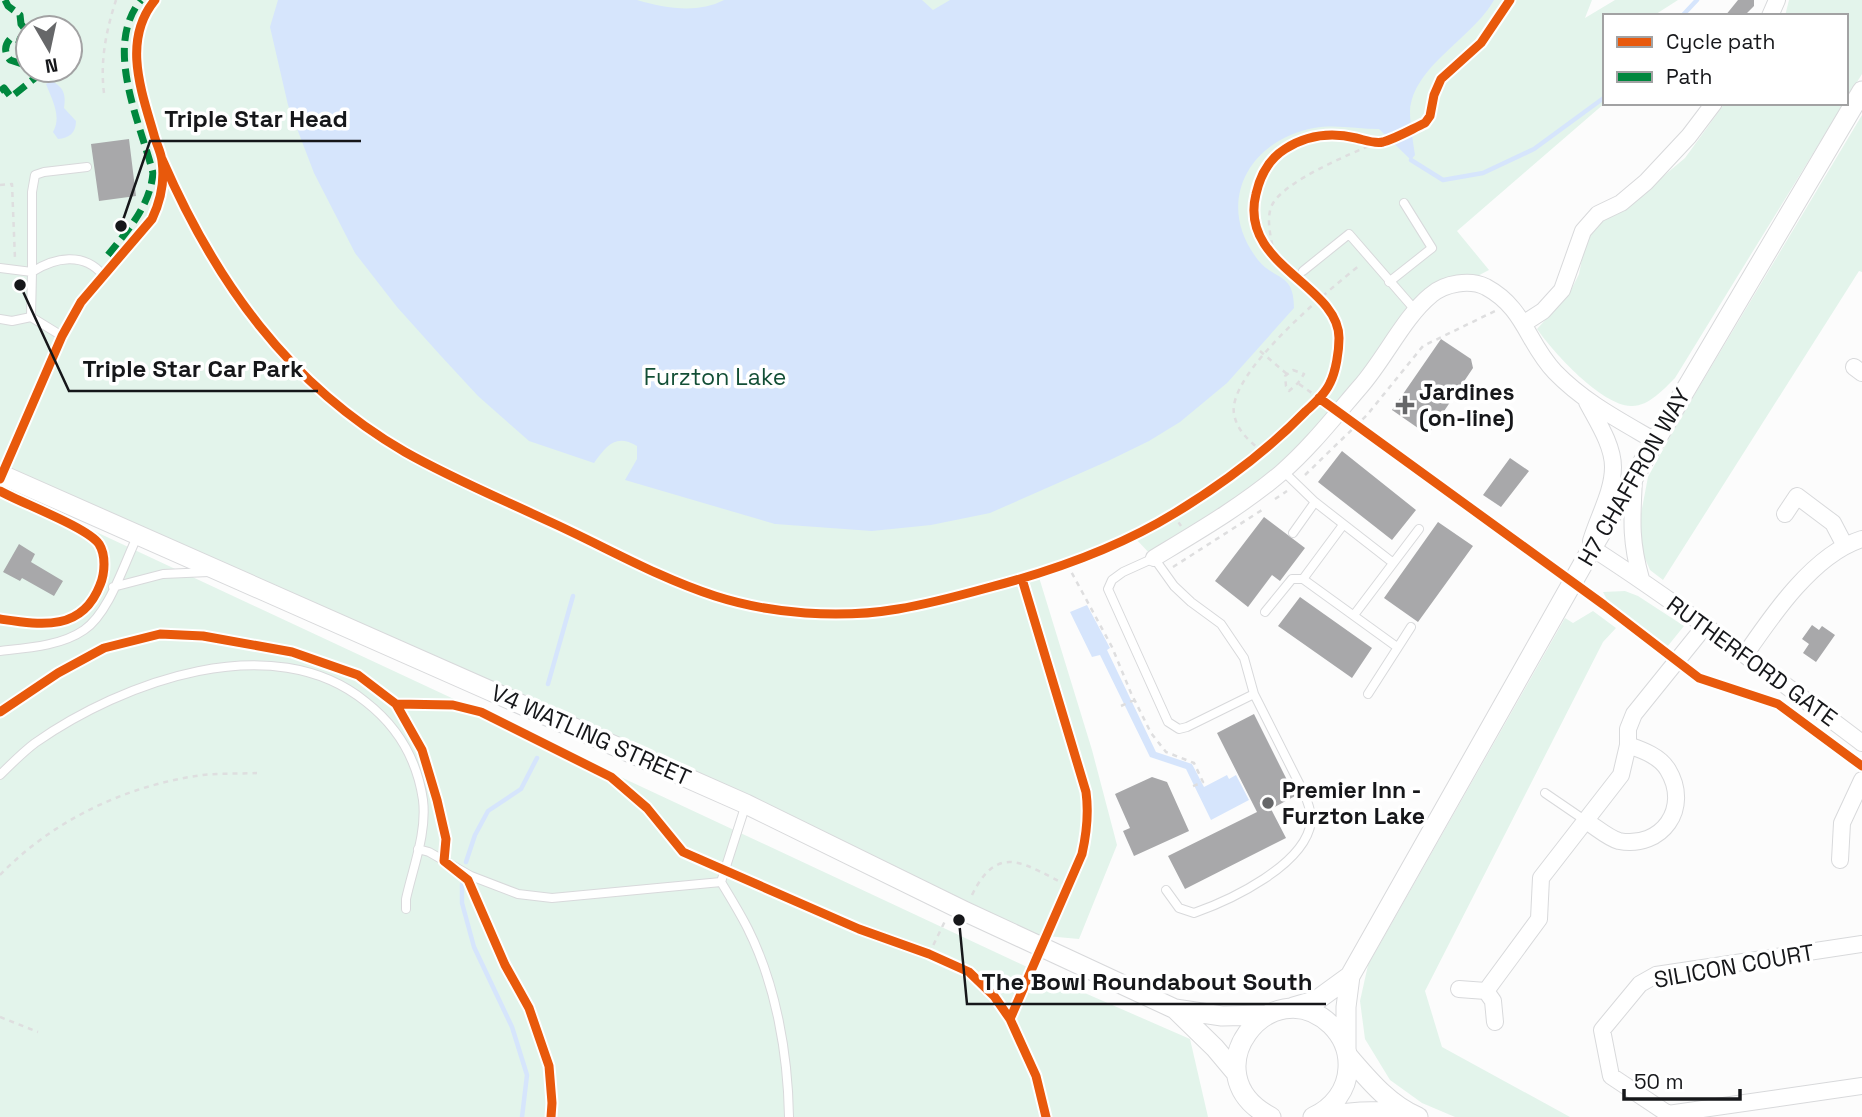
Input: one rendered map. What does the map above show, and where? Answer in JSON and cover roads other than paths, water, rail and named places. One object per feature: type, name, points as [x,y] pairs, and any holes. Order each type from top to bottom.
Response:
[{"type":"street","name":"H7 CHAFFRON WAY","points":[[1314,1117],[1335,1102],[1346,1080],[1346,1007],[1350,976],[1588,556],[1862,91]]},
{"type":"street","points":[[1523,324],[1543,311],[1562,290],[1583,231],[1598,214],[1620,203],[1646,182],[1689,136],[1712,105]]},
{"type":"street","points":[[1154,558],[1251,497],[1283,471],[1375,370],[1416,311],[1432,294],[1449,285],[1482,285],[1500,295],[1511,304],[1553,370],[1587,402],[1655,441]]},
{"type":"street","points":[[1587,402],[1605,436],[1613,466],[1608,494],[1588,556]]},
{"type":"street","name":"V4 WATLING STREET","points":[[0,474],[746,804],[955,914],[1012,933],[1175,1009],[1222,1016],[1265,1015]]},
{"type":"street","points":[[1634,477],[1631,528],[1633,550],[1641,579]]},
{"type":"street","points":[[1785,514],[1797,496],[1833,523],[1844,544]]},
{"type":"street","points":[[1745,654],[1793,591],[1844,544],[1862,539]]},
{"type":"street","name":"RUTHERFORD GATE","points":[[1588,556],[1641,579],[1862,743]]},
{"type":"street","points":[[1486,991],[1539,919],[1541,878],[1621,775],[1628,745],[1628,729],[1634,714],[1705,626]]},
{"type":"street","points":[[1586,821],[1616,840],[1642,842],[1662,831],[1674,815],[1677,792],[1668,768],[1647,751],[1628,745]]},
{"type":"street","points":[[1840,860],[1842,823],[1862,780]]},
{"type":"street","name":"SILICON COURT","points":[[1862,944],[1656,975],[1640,984],[1602,1030],[1611,1076],[1668,1114],[1862,1086]]},
{"type":"street","name":"H7 CHAFFRON WAY","points":[[1265,1015],[1317,1000],[1350,976]]},
{"type":"street","points":[[1459,989],[1486,991]]},
{"type":"street","points":[[1486,991],[1493,1001],[1496,1022]]},
{"type":"street","name":"V4 WATLING STREET","points":[[1175,1009],[1215,1048],[1253,1105],[1271,1117]]},
{"type":"street","points":[[1287,1009],[1306,1010],[1324,1018],[1338,1031],[1347,1052],[1370,1081],[1410,1114]]},
{"type":"street","points":[[1241,1117],[1236,1056],[1241,1040],[1251,1026],[1265,1015]]},
{"type":"street","points":[[1314,1117],[1361,1111],[1410,1114]]},
{"type":"lane","points":[[31,317],[32,192],[35,176],[44,172],[87,167]]},
{"type":"lane","points":[[1390,282],[1432,248],[1404,203]]},
{"type":"lane","points":[[1303,271],[1349,234],[1416,311]]},
{"type":"lane","points":[[0,268],[32,272],[45,263],[75,259],[87,262],[103,275]]},
{"type":"lane","points":[[0,319],[12,321],[31,317],[62,336]]},
{"type":"lane","points":[[1283,471],[1315,502],[1392,562]]},
{"type":"lane","points":[[1293,533],[1315,502]]},
{"type":"lane","points":[[1303,579],[1343,524]]},
{"type":"lane","points":[[1354,615],[1419,529]]},
{"type":"lane","points":[[0,651],[39,646],[82,632],[95,621],[139,534]]},
{"type":"lane","points":[[1166,890],[1179,908],[1194,914],[1277,872],[1295,854],[1306,836],[1311,822],[1310,811],[1305,795],[1254,694],[1244,658],[1220,624],[1174,586],[1154,558],[1112,580],[1108,589],[1168,722],[1179,729],[1186,727],[1254,694]]},
{"type":"lane","points":[[113,587],[163,574],[222,571]]},
{"type":"lane","points":[[1265,612],[1292,579],[1303,579],[1397,647]]},
{"type":"lane","points":[[1368,694],[1411,626]]},
{"type":"lane","points":[[0,775],[33,744],[118,695],[186,673],[269,666],[325,676],[350,688],[381,714],[403,740],[416,770],[423,802],[423,830],[406,899],[406,909]]},
{"type":"lane","points":[[1545,793],[1586,821]]},
{"type":"lane","points":[[746,804],[721,882],[748,929],[768,982],[777,1015],[789,1091],[789,1117]]},
{"type":"lane","points":[[418,849],[429,852],[471,876],[519,894],[552,898],[721,882]]},
{"type":"water","name":"Furzton Lake","points":[[278,0],[637,0],[670,7],[692,8],[724,0],[922,0],[933,10],[950,0],[1494,0],[1421,80],[1410,111],[1415,155],[1411,160],[1379,129],[1330,126],[1291,135],[1271,146],[1256,160],[1245,178],[1239,197],[1239,217],[1245,239],[1258,260],[1291,288],[1294,308],[1227,383],[1180,422],[1149,441],[990,513],[931,525],[872,531],[775,524],[625,480],[637,459],[637,446],[630,442],[612,443],[594,463],[529,441],[478,396],[397,307],[355,253],[314,173],[288,105],[270,27]]},
{"type":"water","points":[[46,84],[56,84],[62,89],[64,108],[76,121],[71,134],[58,139],[53,132],[57,120]]},
{"type":"water","points":[[1087,605],[1110,648],[1107,650],[1156,752],[1192,764],[1204,787],[1227,775],[1229,779],[1236,775],[1249,800],[1211,820],[1186,769],[1150,757],[1100,655],[1092,657],[1070,612]]},
{"type":"waterway","points":[[1684,14],[1697,0]]},
{"type":"waterway","points":[[1411,160],[1443,180],[1483,173],[1534,149],[1603,98]]},
{"type":"waterway","points":[[548,684],[573,596]]},
{"type":"waterway","points":[[466,862],[475,835],[488,811],[521,789],[537,758]]},
{"type":"waterway","points":[[462,884],[462,903],[474,947],[512,1027],[527,1075],[522,1117]]},
{"type":"place","name":"Triple Star Head","points":[[121,226]]},
{"type":"place","name":"Triple Star Car Park","points":[[20,285]]},
{"type":"place","name":"Jardines (on-line)","points":[[1405,405]]},
{"type":"place","name":"Premier Inn - Furzton Lake","points":[[1268,803]]},
{"type":"place","name":"The Bowl Roundabout South","points":[[959,920]]}]
